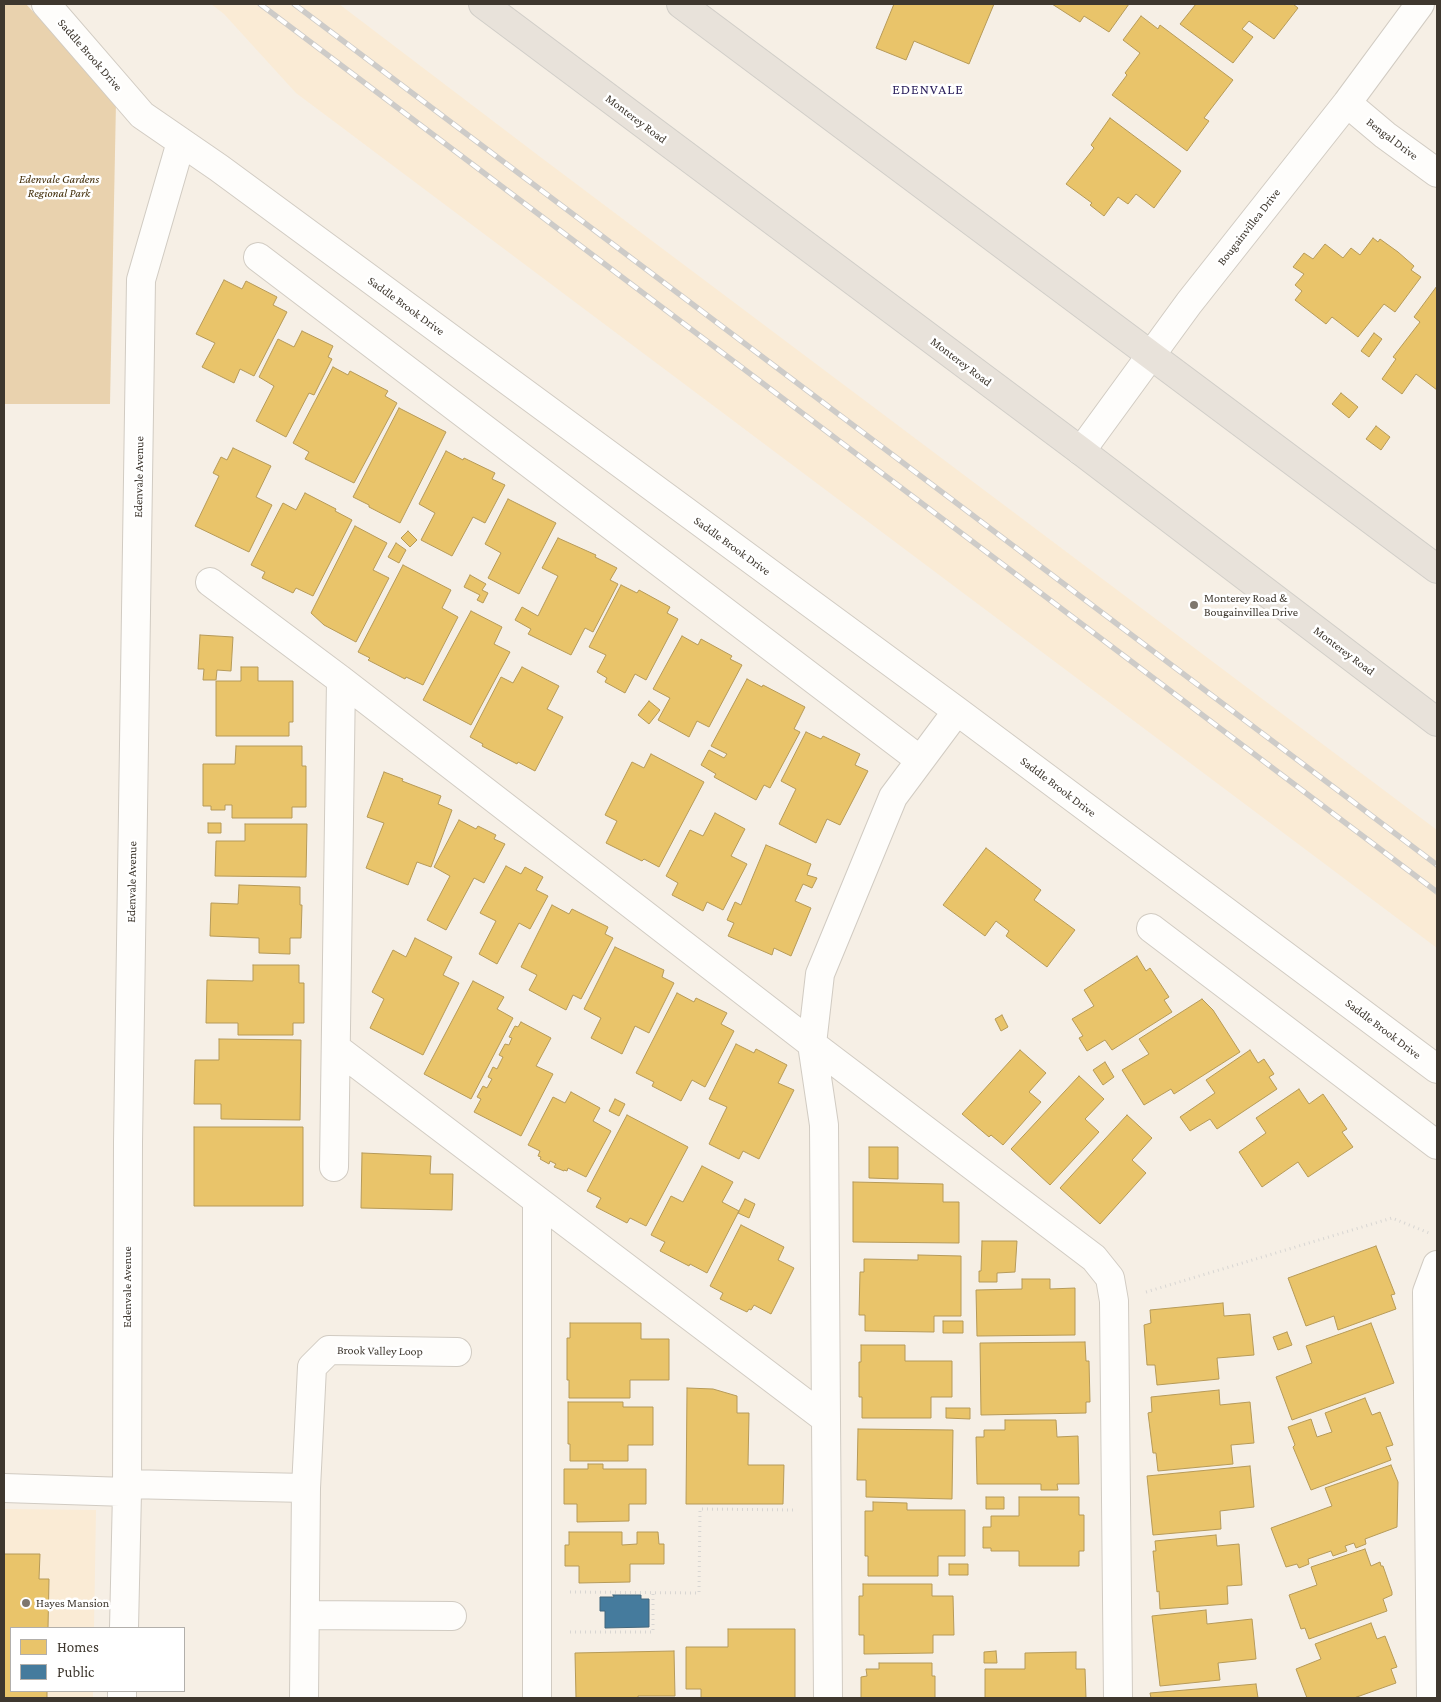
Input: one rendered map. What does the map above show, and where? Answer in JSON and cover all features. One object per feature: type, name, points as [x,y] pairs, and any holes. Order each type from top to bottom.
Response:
[{"type":"main road","name":"Monterey Road","points":[[483,4],[1081,451],[1437,722]]},
{"type":"main road","points":[[681,4],[1152,354],[1437,569]]},
{"type":"street","name":"Saddle Brook Drive","points":[[46,4],[142,115],[219,168],[957,711],[1437,1069]]},
{"type":"street","name":"Bougainvillea Drive","points":[[1081,451],[1189,303],[1346,103],[1420,4]]},
{"type":"street","name":"Bengal Drive","points":[[1346,103],[1384,135],[1437,173]]},
{"type":"street","name":"Edenvale Avenue","points":[[124,1627],[128,1142],[141,280],[181,142]]},
{"type":"street","points":[[258,257],[920,760]]},
{"type":"street","points":[[210,582],[341,680],[812,1044],[1094,1258],[1110,1278],[1114,1301],[1118,1698]]},
{"type":"street","points":[[334,1167],[341,680]]},
{"type":"street","points":[[828,1698],[824,1125],[812,1044],[820,974],[893,797],[957,711]]},
{"type":"street","points":[[1151,928],[1437,1145]]},
{"type":"street","points":[[336,1048],[826,1419]]},
{"type":"street","points":[[536,1201],[537,1698]]},
{"type":"street","points":[[1431,1698],[1427,1292],[1437,1264]]},
{"type":"street","name":"Brook Valley Loop","points":[[304,1698],[306,1488],[312,1367],[329,1350],[457,1352]]},
{"type":"street","points":[[4,1488],[306,1488]]},
{"type":"street","points":[[305,1615],[452,1616]]},
{"type":"path","points":[[1114,1301],[1392,1218],[1437,1236]]},
{"type":"path","points":[[537,1592],[699,1593],[700,1509],[827,1510]]},
{"type":"path","points":[[537,1632],[653,1632],[653,1592]]},
{"type":"shaded area","points":[[211,4],[339,4],[1437,830],[1437,948],[296,93],[224,14]]},
{"type":"shaded area","points":[[4,1509],[96,1510],[94,1627],[10,1627],[10,1692],[93,1692],[93,1698],[4,1698]]},
{"type":"green space","name":"Edenvale Gardens Regional Park","points":[[4,4],[26,4],[116,102],[110,404],[4,404]]},
{"type":"building: Homes","points":[[894,4],[994,4],[969,64],[914,41],[906,60],[876,48]]},
{"type":"building: Homes","points":[[1052,4],[1129,4],[1109,32],[1084,16],[1080,22]]},
{"type":"building: Homes","points":[[1196,4],[1293,4],[1298,8],[1274,39],[1249,21],[1242,29],[1253,37],[1233,63],[1180,24]]},
{"type":"building: Homes","points":[[1141,16],[1158,29],[1160,25],[1233,80],[1204,118],[1209,121],[1187,151],[1112,95],[1140,53],[1123,40]]},
{"type":"building: Homes","points":[[1110,118],[1181,171],[1154,208],[1136,194],[1128,204],[1118,197],[1104,216],[1090,205],[1092,203],[1066,184],[1094,148],[1091,145]]},
{"type":"building: Homes","points":[[1373,238],[1378,242],[1380,239],[1398,252],[1414,266],[1411,270],[1421,277],[1395,312],[1384,304],[1358,337],[1332,317],[1326,324],[1295,300],[1302,291],[1295,285],[1304,274],[1293,267],[1304,253],[1313,259],[1325,244],[1343,258],[1351,248],[1360,255]]},
{"type":"building: Homes","points":[[224,280],[242,289],[246,281],[277,297],[273,305],[287,312],[254,376],[240,369],[234,383],[202,367],[215,343],[196,334]]},
{"type":"building: Homes","points":[[1437,286],[1437,390],[1416,374],[1402,394],[1382,379],[1396,359],[1393,357],[1420,322],[1414,317]]},
{"type":"building: Homes","points":[[302,331],[333,346],[328,357],[332,359],[314,395],[309,393],[286,437],[256,421],[274,386],[259,377],[278,339],[294,347]]},
{"type":"building: Homes","points":[[1374,333],[1382,339],[1369,357],[1361,351]]},
{"type":"building: Homes","points":[[333,367],[348,375],[350,371],[388,391],[385,396],[397,403],[354,483],[305,459],[309,452],[293,443]]},
{"type":"building: Homes","points":[[1341,393],[1358,407],[1349,418],[1332,404]]},
{"type":"building: Homes","points":[[399,408],[446,432],[400,523],[353,497]]},
{"type":"building: Homes","points":[[1376,426],[1390,437],[1381,450],[1366,439]]},
{"type":"building: Homes","points":[[233,448],[271,466],[256,497],[272,505],[249,552],[195,526],[219,476],[213,473],[221,457],[227,460]]},
{"type":"building: Homes","points":[[446,451],[495,473],[492,479],[505,485],[485,523],[473,517],[452,556],[421,540],[435,513],[419,504]]},
{"type":"building: Homes","points":[[305,493],[336,509],[335,511],[352,520],[313,596],[296,588],[293,593],[262,578],[265,572],[251,565],[283,503],[296,510]]},
{"type":"building: Homes","points":[[508,499],[556,523],[519,594],[488,578],[501,553],[485,544]]},
{"type":"building: Homes","points":[[355,526],[387,543],[373,570],[389,578],[356,642],[324,625],[311,613]]},
{"type":"building: Homes","points":[[408,531],[417,540],[410,547],[401,538]]},
{"type":"building: Homes","points":[[558,538],[596,555],[595,557],[617,568],[610,580],[618,584],[593,632],[585,628],[571,655],[528,634],[531,629],[515,620],[522,607],[538,616],[558,576],[542,568]]},
{"type":"building: Homes","points":[[396,543],[406,550],[399,563],[388,557]]},
{"type":"building: Homes","points":[[403,565],[451,590],[442,608],[458,617],[423,685],[406,677],[405,679],[368,660],[370,658],[358,652]]},
{"type":"building: Homes","points":[[470,575],[486,584],[482,590],[488,593],[483,603],[477,600],[480,595],[464,587]]},
{"type":"building: Homes","points":[[621,585],[637,593],[639,590],[670,607],[667,613],[678,619],[646,680],[635,674],[625,693],[605,682],[607,678],[597,672],[606,655],[589,647]]},
{"type":"building: Homes","points":[[471,611],[502,627],[494,644],[510,652],[471,725],[423,700]]},
{"type":"building: Homes","points":[[200,635],[233,637],[231,671],[217,670],[216,680],[203,680],[204,669],[198,669]]},
{"type":"building: Homes","points":[[682,636],[698,645],[701,639],[732,656],[730,659],[742,665],[709,727],[697,721],[689,737],[658,720],[670,698],[653,689]]},
{"type":"building: Homes","points":[[241,667],[258,667],[258,681],[293,681],[293,722],[289,722],[289,736],[216,736],[216,681],[241,681]]},
{"type":"building: Homes","points":[[522,667],[559,686],[547,709],[563,717],[535,771],[482,746],[483,744],[470,737],[501,677],[513,683]]},
{"type":"building: Homes","points":[[747,679],[762,687],[763,685],[805,707],[794,729],[800,732],[770,788],[764,785],[756,800],[714,777],[716,774],[701,765],[709,750],[724,758],[727,754],[711,746]]},
{"type":"building: Homes","points":[[649,701],[660,710],[649,724],[638,715]]},
{"type":"building: Homes","points":[[806,732],[821,739],[823,736],[860,754],[855,765],[868,771],[840,825],[827,819],[816,843],[779,824],[796,789],[781,781]]},
{"type":"building: Homes","points":[[236,746],[302,746],[302,766],[306,766],[306,807],[292,807],[292,818],[232,818],[232,805],[225,805],[225,810],[211,810],[211,806],[203,806],[203,764],[235,764]]},
{"type":"building: Homes","points":[[651,754],[704,782],[659,867],[644,859],[642,861],[606,843],[617,821],[605,815],[632,762],[644,768]]},
{"type":"building: Homes","points":[[384,772],[441,796],[438,804],[452,810],[431,867],[417,862],[408,885],[366,868],[384,823],[367,817]]},
{"type":"building: Homes","points":[[715,813],[745,829],[731,856],[747,864],[723,910],[707,902],[703,911],[672,895],[678,883],[666,876],[690,830],[703,836]]},
{"type":"building: Homes","points":[[459,820],[476,829],[478,826],[496,835],[494,839],[505,844],[484,883],[474,878],[446,930],[427,920],[450,876],[434,867]]},
{"type":"building: Homes","points":[[208,823],[221,823],[221,833],[208,833]]},
{"type":"building: Homes","points":[[245,824],[307,824],[306,877],[215,876],[216,841],[245,841]]},
{"type":"building: Homes","points":[[766,845],[811,864],[807,875],[817,878],[812,888],[803,884],[795,901],[811,908],[791,956],[774,948],[772,955],[728,936],[734,923],[727,920],[735,902],[741,905]]},
{"type":"building: Homes","points":[[986,848],[1041,890],[1034,900],[1075,930],[1047,967],[1006,936],[1009,931],[996,921],[985,936],[943,905]]},
{"type":"building: Homes","points":[[506,866],[521,874],[525,867],[543,877],[536,890],[548,896],[530,929],[519,923],[497,964],[479,954],[496,921],[480,913]]},
{"type":"building: Homes","points":[[239,885],[300,887],[300,905],[302,905],[301,938],[290,938],[290,954],[259,953],[259,938],[210,936],[211,903],[238,904]]},
{"type":"building: Homes","points":[[552,905],[569,914],[572,909],[608,927],[605,934],[613,938],[581,999],[573,995],[566,1010],[529,990],[537,975],[521,967]]},
{"type":"building: Homes","points":[[415,938],[452,957],[443,975],[459,983],[423,1055],[370,1028],[384,999],[372,992],[393,950],[406,957]]},
{"type":"building: Homes","points":[[615,947],[664,970],[662,977],[674,983],[649,1033],[635,1026],[622,1054],[591,1038],[601,1018],[584,1009]]},
{"type":"building: Homes","points":[[1137,956],[1146,971],[1150,968],[1169,997],[1164,1000],[1172,1012],[1112,1050],[1105,1040],[1087,1051],[1079,1038],[1083,1036],[1072,1019],[1094,1006],[1084,990]]},
{"type":"building: Homes","points":[[253,965],[299,965],[299,983],[304,983],[304,1023],[293,1023],[293,1035],[238,1035],[238,1023],[206,1023],[207,980],[253,981]]},
{"type":"building: Homes","points":[[473,981],[504,997],[497,1009],[513,1018],[471,1099],[424,1074]]},
{"type":"building: Homes","points":[[677,993],[694,1002],[696,998],[727,1013],[721,1024],[734,1031],[705,1087],[692,1080],[681,1101],[652,1086],[654,1082],[636,1073]]},
{"type":"building: Homes","points":[[1202,999],[1213,1010],[1240,1052],[1174,1094],[1171,1089],[1144,1105],[1122,1070],[1149,1054],[1139,1039]]},
{"type":"building: Homes","points":[[1002,1015],[1008,1027],[1001,1031],[995,1019]]},
{"type":"building: Homes","points":[[521,1022],[551,1038],[536,1066],[553,1074],[521,1136],[474,1112],[481,1099],[477,1097],[483,1086],[487,1088],[492,1079],[488,1077],[493,1067],[497,1069],[503,1057],[499,1055],[505,1044],[509,1045],[512,1038],[509,1037],[515,1026],[518,1027]]},
{"type":"building: Homes","points":[[219,1039],[301,1040],[300,1120],[221,1119],[221,1104],[194,1104],[195,1060],[219,1060]]},
{"type":"building: Homes","points":[[736,1044],[754,1053],[756,1049],[787,1065],[778,1083],[794,1090],[759,1159],[743,1151],[739,1159],[709,1144],[727,1107],[709,1099]]},
{"type":"building: Homes","points":[[1020,1050],[1046,1073],[1029,1092],[1041,1102],[1003,1145],[991,1135],[989,1137],[962,1114]]},
{"type":"building: Homes","points":[[1250,1050],[1258,1063],[1264,1059],[1274,1074],[1269,1077],[1277,1089],[1217,1129],[1210,1119],[1190,1131],[1180,1117],[1215,1093],[1206,1080]]},
{"type":"building: Homes","points":[[1105,1062],[1114,1077],[1103,1085],[1093,1070]]},
{"type":"building: Homes","points":[[1079,1076],[1104,1099],[1085,1119],[1099,1132],[1050,1185],[1011,1149]]},
{"type":"building: Homes","points":[[1299,1089],[1309,1104],[1323,1094],[1347,1129],[1342,1132],[1353,1147],[1308,1177],[1298,1162],[1262,1187],[1239,1152],[1266,1133],[1256,1118]]},
{"type":"building: Homes","points":[[571,1092],[600,1108],[593,1121],[611,1131],[586,1177],[568,1168],[567,1171],[564,1171],[554,1167],[556,1164],[550,1161],[549,1164],[540,1159],[541,1157],[538,1156],[540,1151],[528,1145],[553,1097],[565,1103]]},
{"type":"building: Homes","points":[[615,1099],[625,1104],[619,1116],[609,1111]]},
{"type":"building: Homes","points":[[627,1115],[688,1147],[646,1226],[630,1218],[627,1223],[596,1207],[601,1198],[587,1191]]},
{"type":"building: Homes","points":[[1127,1115],[1152,1138],[1132,1160],[1146,1173],[1100,1224],[1060,1188]]},
{"type":"building: Homes","points":[[194,1127],[303,1127],[303,1206],[194,1206]]},
{"type":"building: Homes","points":[[869,1147],[898,1147],[898,1179],[869,1178]]},
{"type":"building: Homes","points":[[362,1153],[431,1156],[430,1174],[453,1174],[452,1210],[361,1208]]},
{"type":"building: Homes","points":[[702,1166],[733,1182],[722,1202],[739,1211],[707,1273],[660,1251],[665,1242],[651,1235],[671,1196],[683,1202]]},
{"type":"building: Homes","points":[[853,1182],[943,1184],[943,1202],[959,1202],[959,1243],[853,1242]]},
{"type":"building: Homes","points":[[745,1199],[755,1204],[749,1218],[738,1213]]},
{"type":"building: Homes","points":[[741,1225],[784,1247],[778,1260],[794,1268],[771,1314],[754,1305],[747,1312],[720,1299],[723,1293],[710,1286]]},
{"type":"building: Homes","points":[[982,1241],[1017,1241],[1015,1272],[997,1273],[997,1282],[979,1282]]},
{"type":"building: Homes","points":[[1376,1246],[1395,1294],[1391,1295],[1396,1309],[1338,1330],[1334,1316],[1306,1326],[1288,1278]]},
{"type":"building: Homes","points":[[918,1255],[961,1256],[961,1316],[934,1316],[934,1332],[865,1331],[865,1315],[859,1315],[860,1272],[864,1272],[864,1259],[918,1260]]},
{"type":"building: Homes","points":[[1022,1279],[1050,1279],[1050,1289],[1075,1288],[1075,1335],[977,1336],[976,1290],[1022,1289]]},
{"type":"building: Homes","points":[[1223,1303],[1224,1316],[1250,1314],[1254,1355],[1217,1358],[1219,1379],[1157,1385],[1155,1365],[1147,1365],[1144,1325],[1151,1323],[1150,1310]]},
{"type":"building: Homes","points":[[943,1321],[963,1321],[963,1333],[943,1333]]},
{"type":"building: Homes","points":[[570,1323],[641,1323],[641,1339],[669,1339],[669,1380],[630,1380],[630,1398],[569,1398],[567,1338],[570,1338]]},
{"type":"building: Homes","points":[[1371,1323],[1394,1383],[1292,1420],[1276,1377],[1312,1363],[1306,1346]]},
{"type":"building: Homes","points":[[1287,1332],[1292,1345],[1278,1350],[1273,1337]]},
{"type":"building: Homes","points":[[1085,1342],[1086,1361],[1089,1361],[1090,1402],[1086,1402],[1086,1413],[981,1415],[980,1343]]},
{"type":"building: Homes","points":[[861,1345],[905,1345],[905,1361],[952,1361],[952,1397],[931,1397],[931,1418],[862,1418],[862,1397],[859,1397]]},
{"type":"building: Homes","points":[[687,1388],[713,1389],[737,1396],[737,1413],[749,1413],[748,1465],[784,1465],[783,1504],[686,1504]]},
{"type":"building: Homes","points":[[1219,1390],[1220,1405],[1250,1402],[1254,1443],[1231,1445],[1233,1464],[1158,1471],[1156,1453],[1153,1453],[1148,1413],[1152,1412],[1151,1397]]},
{"type":"building: Homes","points":[[1365,1398],[1372,1415],[1380,1412],[1393,1445],[1386,1447],[1391,1460],[1311,1490],[1293,1447],[1295,1445],[1288,1427],[1311,1419],[1317,1437],[1332,1432],[1325,1413]]},
{"type":"building: Homes","points":[[568,1402],[623,1402],[623,1407],[653,1407],[653,1445],[628,1445],[628,1461],[570,1461]]},
{"type":"building: Homes","points":[[946,1408],[970,1408],[970,1419],[946,1418]]},
{"type":"building: Homes","points":[[1005,1420],[1056,1420],[1057,1437],[1078,1436],[1079,1484],[1057,1484],[1058,1490],[1041,1490],[1041,1484],[977,1484],[976,1437],[984,1437],[984,1430],[1005,1430]]},
{"type":"building: Homes","points":[[858,1429],[953,1430],[952,1499],[866,1497],[866,1480],[857,1480]]},
{"type":"building: Homes","points":[[588,1464],[603,1464],[603,1469],[646,1469],[646,1504],[629,1504],[629,1521],[577,1522],[577,1504],[564,1504],[564,1469],[588,1469]]},
{"type":"building: Homes","points":[[1391,1465],[1398,1482],[1397,1527],[1365,1539],[1366,1544],[1356,1548],[1354,1543],[1345,1546],[1347,1551],[1333,1556],[1331,1551],[1308,1559],[1309,1564],[1299,1568],[1297,1564],[1286,1567],[1271,1528],[1332,1506],[1325,1488]]},
{"type":"building: Homes","points":[[1250,1466],[1254,1507],[1220,1511],[1221,1529],[1153,1535],[1147,1476]]},
{"type":"building: Homes","points":[[986,1497],[1004,1497],[1004,1509],[986,1509]]},
{"type":"building: Homes","points":[[1019,1497],[1079,1497],[1079,1515],[1084,1515],[1084,1551],[1079,1551],[1079,1566],[1019,1566],[1019,1551],[991,1551],[991,1548],[983,1548],[983,1527],[991,1527],[991,1516],[1019,1516]]},
{"type":"building: Homes","points":[[873,1502],[907,1503],[907,1510],[965,1510],[965,1556],[938,1556],[938,1576],[868,1576],[868,1556],[865,1556],[865,1511],[873,1511]]},
{"type":"building: Homes","points":[[569,1532],[622,1532],[622,1545],[637,1544],[637,1532],[658,1532],[659,1544],[664,1544],[664,1564],[630,1564],[630,1582],[579,1583],[579,1566],[565,1566],[565,1545],[569,1545]]},
{"type":"building: Homes","points":[[1216,1535],[1217,1546],[1239,1544],[1242,1585],[1227,1586],[1228,1604],[1160,1609],[1153,1551],[1156,1551],[1155,1541]]},
{"type":"building: Homes","points":[[1365,1549],[1371,1566],[1380,1562],[1381,1566],[1383,1566],[1392,1592],[1392,1595],[1383,1599],[1387,1611],[1309,1639],[1305,1628],[1301,1629],[1289,1595],[1317,1585],[1311,1567]]},
{"type":"building: Homes","name":"Hayes Mansion","points":[[4,1554],[40,1554],[39,1579],[49,1579],[48,1627],[10,1627],[10,1692],[47,1692],[47,1698],[4,1698]]},
{"type":"building: Homes","points":[[949,1564],[968,1564],[968,1575],[949,1575]]},
{"type":"building: Homes","points":[[863,1584],[932,1584],[932,1596],[953,1596],[954,1635],[933,1635],[933,1653],[864,1654],[864,1635],[859,1635],[859,1596],[863,1596]]},
{"type":"building: Homes","points":[[1206,1610],[1207,1624],[1252,1619],[1256,1659],[1218,1663],[1220,1680],[1160,1686],[1152,1616]]},
{"type":"building: Homes","points":[[1371,1623],[1377,1639],[1385,1636],[1397,1667],[1391,1669],[1396,1683],[1354,1698],[1307,1698],[1296,1669],[1321,1659],[1315,1644]]},
{"type":"building: Homes","points":[[728,1629],[795,1629],[795,1698],[701,1698],[701,1689],[686,1689],[686,1647],[728,1647]]},
{"type":"building: Homes","points":[[674,1651],[675,1696],[576,1698],[575,1653]]},
{"type":"building: Homes","points":[[996,1651],[997,1663],[984,1663],[984,1652]]},
{"type":"building: Homes","points":[[1076,1652],[1076,1669],[1085,1669],[1086,1698],[985,1698],[985,1669],[1025,1669],[1025,1653]]},
{"type":"building: Homes","points":[[879,1663],[932,1663],[932,1676],[935,1676],[935,1698],[861,1698],[861,1677],[867,1676],[866,1669],[879,1669]]},
{"type":"building: Homes","points":[[1256,1684],[1258,1698],[1151,1698],[1150,1693]]},
{"type":"building: Public","points":[[613,1595],[641,1595],[641,1599],[649,1599],[649,1627],[605,1628],[605,1611],[600,1611],[600,1597],[614,1597]]},
{"type":"railway","points":[[260,4],[1437,892]]},
{"type":"railway","points":[[294,4],[1437,865]]},
{"type":"place","name":"Monterey Road & Bougainvillea Drive","points":[[1194,605]]},
{"type":"place","name":"Hayes Mansion","points":[[26,1603]]},
{"type":"district","name":"EDENVALE","points":[[928,90]]}]
